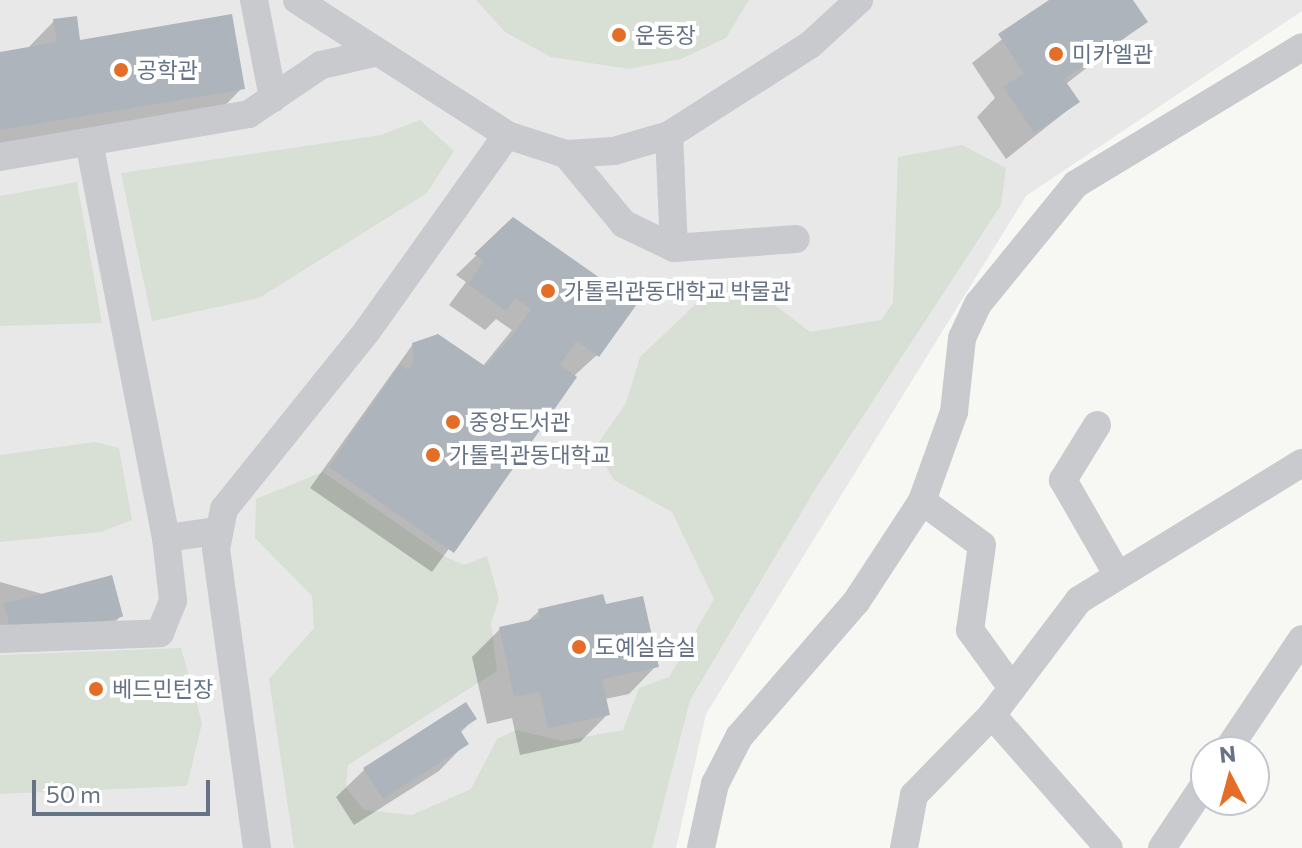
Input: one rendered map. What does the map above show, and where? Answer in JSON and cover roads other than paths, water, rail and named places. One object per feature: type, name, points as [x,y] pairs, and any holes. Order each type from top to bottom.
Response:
[{"type":"street","points":[[254,0],[273,98]]},
{"type":"street","points":[[297,0],[374,53],[507,135],[566,154],[614,151],[669,135],[810,45],[859,0]]},
{"type":"street","points":[[701,848],[715,784],[739,737],[856,602],[922,501],[954,412],[968,319],[1076,184],[1302,47]]},
{"type":"street","points":[[0,157],[249,114],[321,65],[374,53]]},
{"type":"street","points":[[257,848],[217,531],[239,486],[367,331],[507,135]]},
{"type":"street","points":[[669,135],[674,248]]},
{"type":"street","points":[[0,639],[160,633],[173,600],[166,538],[89,142]]},
{"type":"street","points":[[566,154],[624,224],[674,248],[796,239]]},
{"type":"street","points":[[1097,425],[1063,480],[1117,574]]},
{"type":"street","points":[[904,848],[914,795],[992,715],[1079,600],[1302,463]]},
{"type":"street","points":[[922,501],[982,545],[970,630],[1012,688]]},
{"type":"street","points":[[166,538],[217,531]]},
{"type":"street","points":[[1237,736],[1302,639]]},
{"type":"street","points":[[992,715],[1109,848]]},
{"type":"street","points":[[1162,848],[1190,806]]},
{"type":"place","name":"운동장","points":[[619,35]]},
{"type":"place","name":"미카엘관","points":[[1056,54]]},
{"type":"place","name":"공학관","points":[[121,70]]},
{"type":"place","name":"가톨릭관동대학교 박물관","points":[[548,291]]},
{"type":"place","name":"중앙도서관","points":[[453,422]]},
{"type":"place","name":"가톨릭관동대학교","points":[[433,455]]},
{"type":"place","name":"도예실습실","points":[[579,647]]},
{"type":"place","name":"베드민턴장","points":[[96,689]]}]
